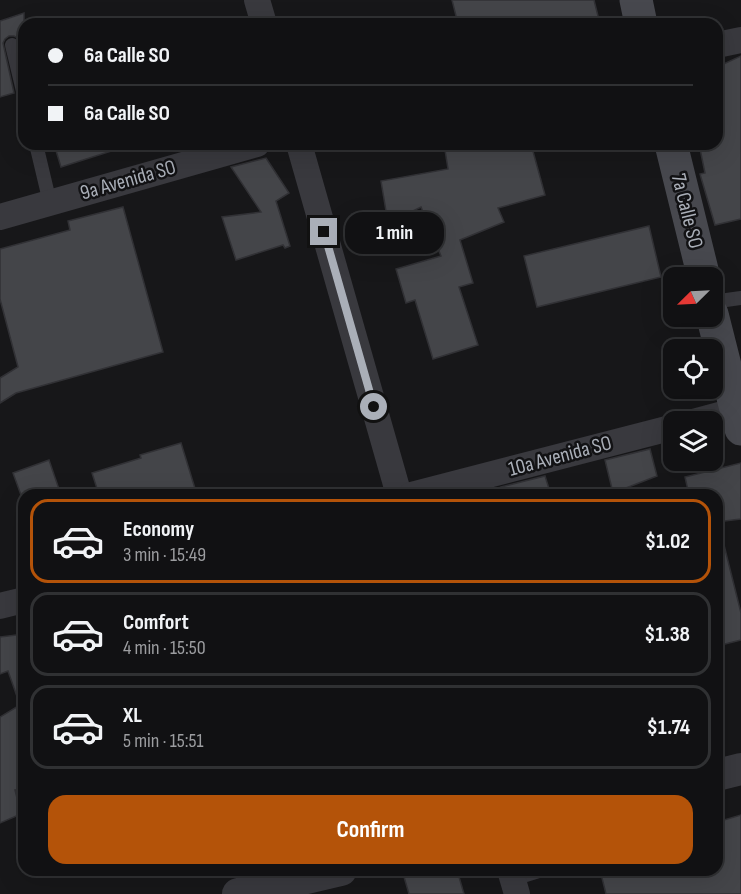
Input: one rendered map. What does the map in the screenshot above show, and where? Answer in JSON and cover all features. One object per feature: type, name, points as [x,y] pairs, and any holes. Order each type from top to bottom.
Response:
[{"type":"main road","points":[[636,0],[640,18]]},
{"type":"main road","name":"7a Calle SO","points":[[672,150],[701,267]]},
{"type":"main road","points":[[715,327],[739,416]]},
{"type":"street","points":[[257,0],[262,18]]},
{"type":"street","points":[[723,44],[741,40]]},
{"type":"street","name":"9a Avenida SO","points":[[0,217],[236,150]]},
{"type":"street","points":[[301,150],[397,489]]},
{"type":"street","points":[[723,418],[739,416]]},
{"type":"street","name":"10a Avenida SO","points":[[434,489],[663,430]]},
{"type":"street","points":[[0,606],[18,602]]},
{"type":"street","points":[[723,774],[741,769]]},
{"type":"street","points":[[238,894],[315,876]]},
{"type":"lane","points":[[12,45],[18,70]]},
{"type":"lane","points":[[37,150],[50,203]]},
{"type":"lane","points":[[723,300],[741,298]]},
{"type":"building","points":[[452,0],[594,0],[598,18],[456,18]]},
{"type":"building","points":[[24,13],[24,18],[18,18],[18,38],[9,36],[3,43],[14,93],[0,97],[0,21]]},
{"type":"building","points":[[741,56],[741,219],[715,225],[700,174],[705,173],[700,150],[723,150],[723,64]]},
{"type":"building","points":[[56,150],[115,150],[61,167]]},
{"type":"building","points":[[445,150],[533,150],[545,195],[498,208],[504,222],[460,240],[473,283],[459,287],[478,345],[433,359],[415,300],[406,303],[396,269],[441,256],[421,207],[388,223],[381,181],[448,169]]},
{"type":"building","points":[[266,158],[289,193],[276,201],[290,246],[285,248],[283,245],[236,260],[222,217],[261,212],[231,167]]},
{"type":"building","points":[[123,207],[163,352],[16,393],[0,403],[0,378],[18,367],[0,299],[0,249],[70,230],[68,221]]},
{"type":"building","points":[[649,226],[661,277],[537,307],[524,256]]},
{"type":"building","points":[[181,443],[195,489],[97,489],[92,473],[141,458],[140,455]]},
{"type":"building","points":[[650,449],[657,476],[623,489],[612,489],[605,460]]},
{"type":"building","points":[[49,460],[59,489],[19,489],[13,473]]},
{"type":"building","points":[[741,463],[741,519],[723,521],[723,489],[688,489],[685,477],[709,471],[723,471],[723,468]]},
{"type":"building","points":[[545,476],[549,489],[497,489]]},
{"type":"building","points":[[723,545],[741,613],[741,640],[723,644]]},
{"type":"building","points":[[18,635],[18,699],[8,671],[0,674],[0,637]]},
{"type":"building","points":[[18,706],[18,790],[15,790],[18,815],[0,823],[0,717]]},
{"type":"building","points":[[741,815],[741,894],[606,894],[602,876],[723,876],[723,820]]},
{"type":"building","points":[[404,876],[459,876],[464,894],[409,894]]},
{"type":"route","points":[[324,232],[374,407]]}]
